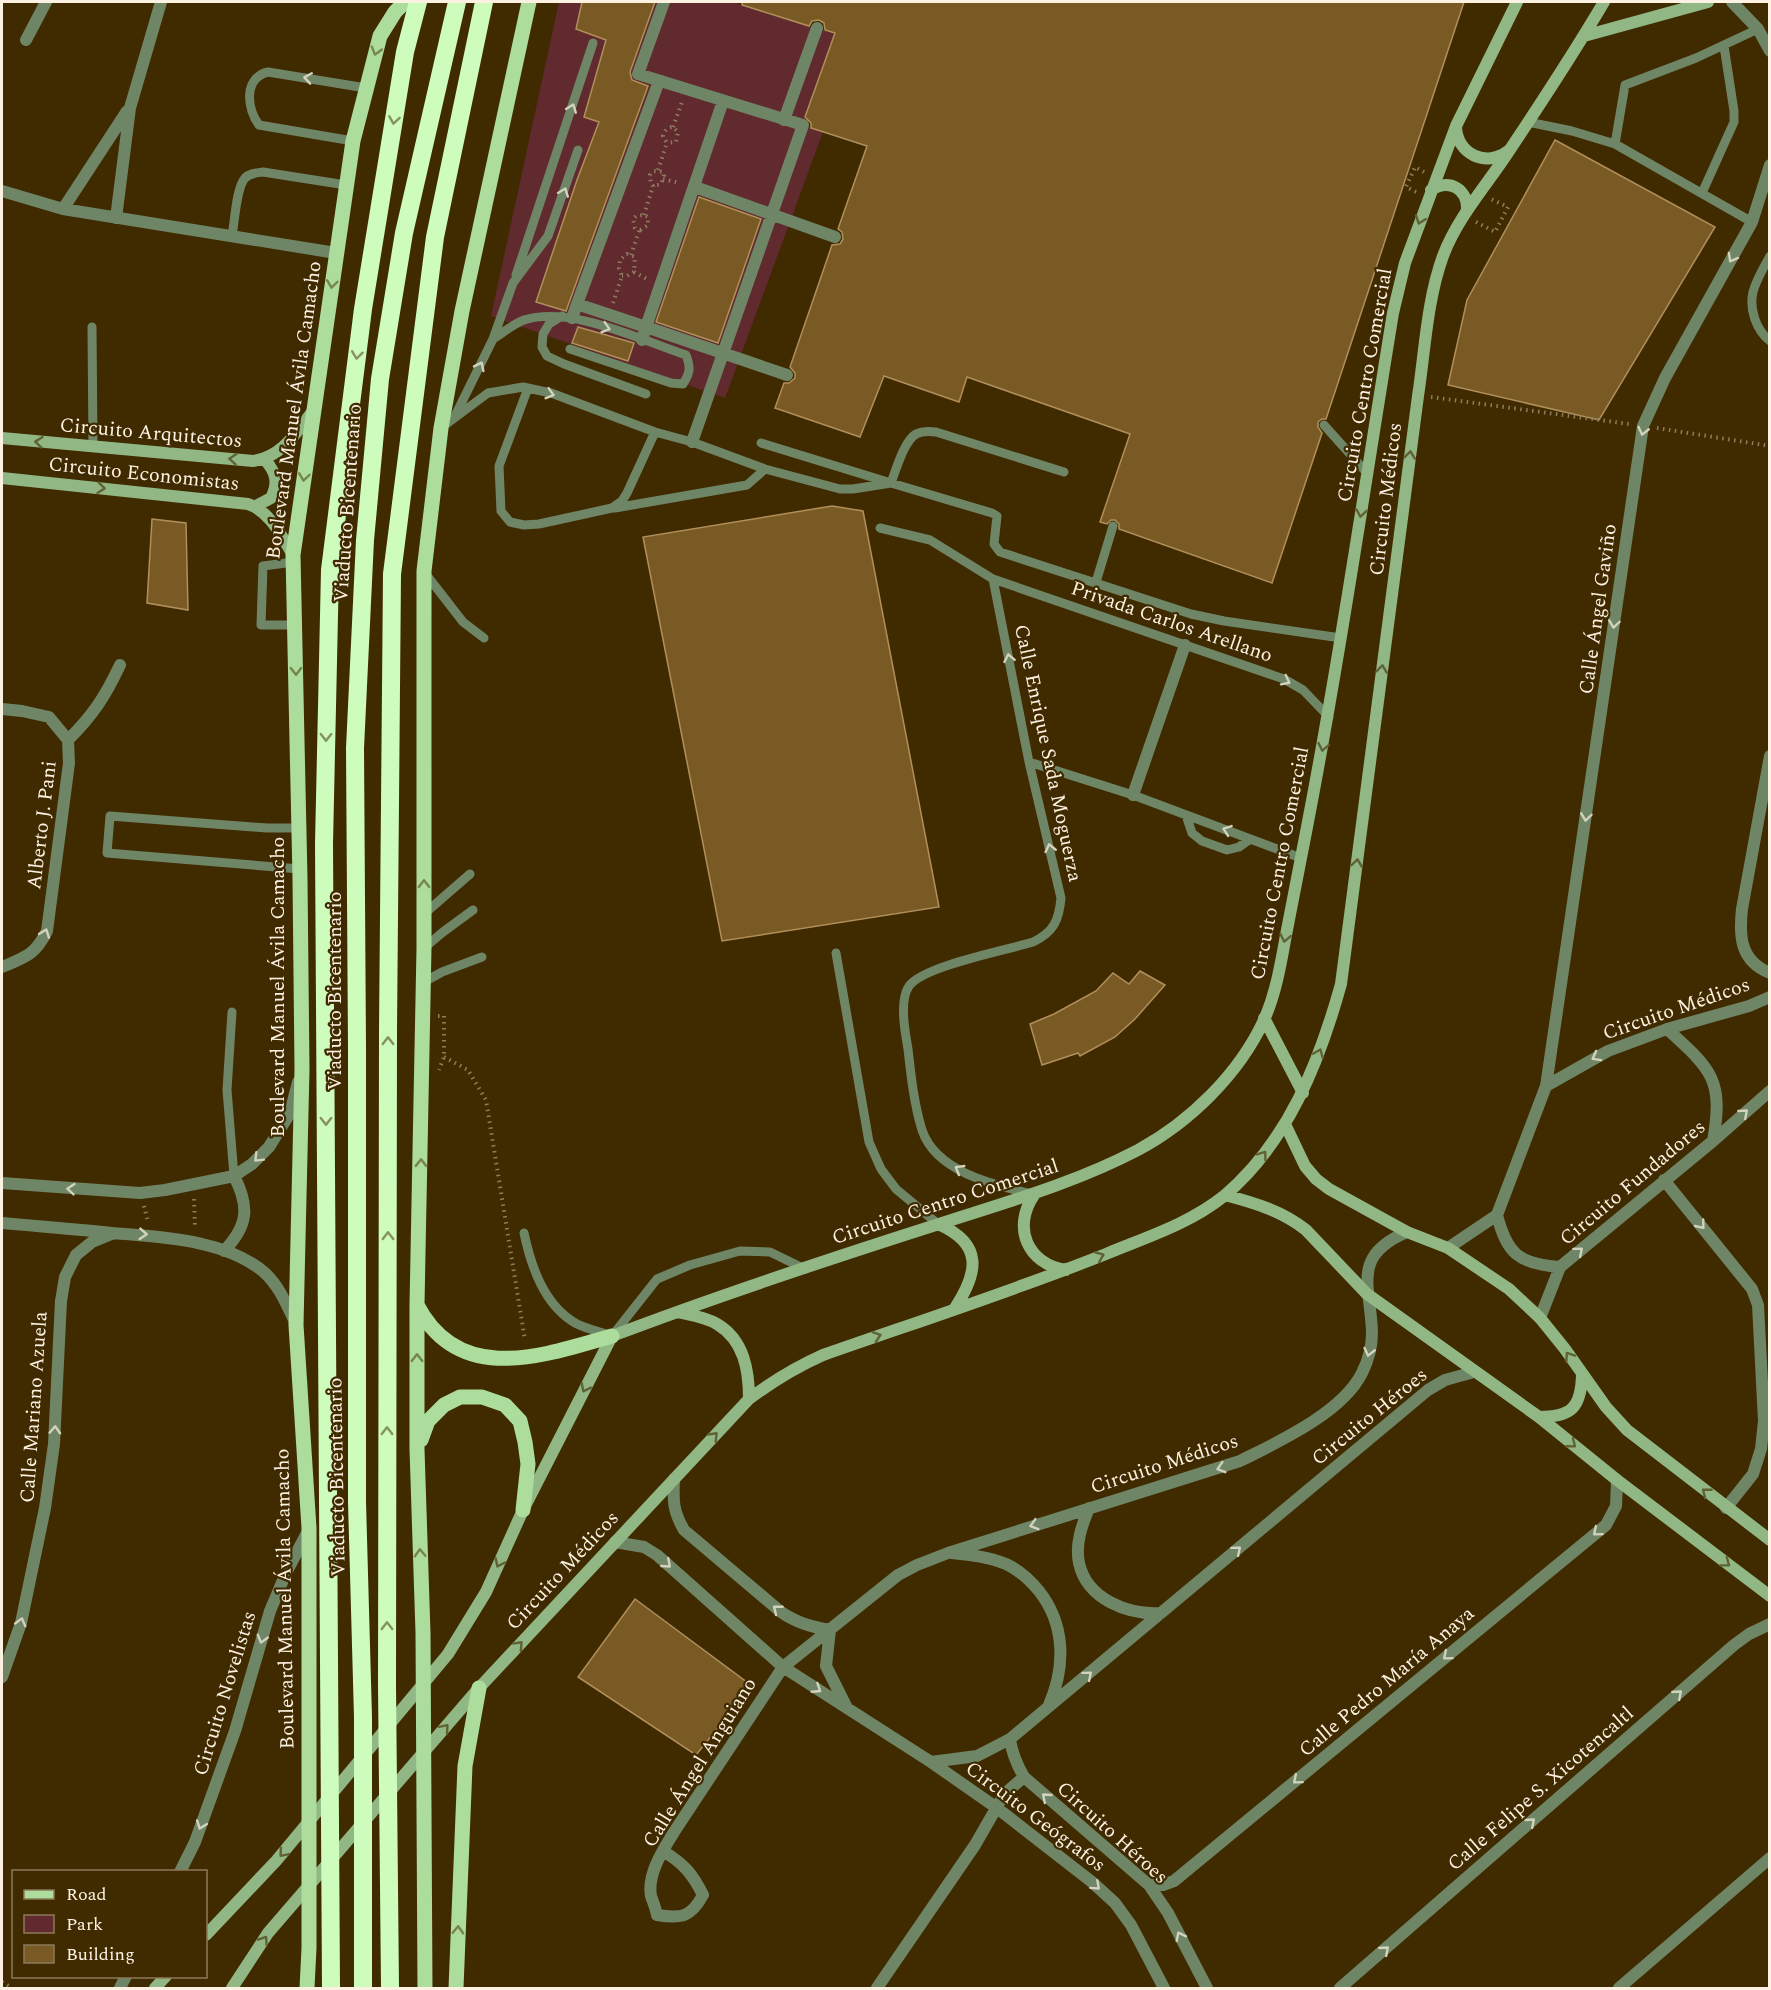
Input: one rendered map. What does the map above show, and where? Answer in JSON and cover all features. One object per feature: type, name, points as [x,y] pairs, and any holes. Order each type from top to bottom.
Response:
[{"type":"highway","points":[[331,1989],[324,844],[330,570],[365,297],[405,52],[418,2]]},
{"type":"highway","name":"Viaducto Bicentenario","points":[[363,1989],[361,1892],[363,1717],[357,1502],[355,748],[365,540],[380,379],[400,256],[457,2]]},
{"type":"highway","points":[[390,1989],[387,1685],[388,1031],[392,574],[435,237],[484,2]]},
{"type":"main road","name":"Boulevard Manuel Ávila Camacho","points":[[307,1989],[309,1948],[309,1528],[296,1325],[302,1069],[294,559],[313,411],[353,141],[380,36],[395,12],[405,2]]},
{"type":"main road","points":[[425,1989],[423,1633],[417,1449],[417,1305],[424,982],[424,572],[462,311],[529,2]]},
{"type":"main road","name":"Circuito Centro Comercial","points":[[612,1336],[676,1312],[938,1224],[1034,1195],[1090,1173],[1141,1148],[1179,1122],[1211,1094],[1248,1050],[1264,1018],[1280,967],[1329,717],[1393,313],[1405,263],[1456,126],[1517,2]]},
{"type":"main road","name":"Circuito Médicos","points":[[232,1989],[268,1933],[479,1688],[749,1399],[774,1380],[814,1358],[1066,1270],[1182,1223],[1225,1195],[1258,1162],[1285,1125],[1303,1093],[1327,1034],[1341,984],[1418,396],[1438,272],[1450,240],[1467,210],[1511,149],[1604,2]]},
{"type":"main road","points":[[1584,36],[1708,2]]},
{"type":"main road","points":[[1456,126],[1459,141],[1468,153],[1475,157],[1491,159],[1511,149]]},
{"type":"main road","points":[[1431,190],[1444,184],[1458,187],[1466,197],[1467,210]]},
{"type":"main road","name":"Circuito Arquitectos","points":[[2,438],[242,460],[264,459],[279,452],[313,411]]},
{"type":"main road","points":[[256,506],[271,498],[276,484],[274,471],[264,459]]},
{"type":"main road","name":"Circuito Economistas","points":[[2,478],[256,506],[277,528],[294,559]]},
{"type":"main road","points":[[1264,1018],[1303,1093]]},
{"type":"main road","points":[[1285,1125],[1300,1158],[1316,1179],[1329,1189],[1407,1232],[1448,1248],[1509,1289],[1540,1318],[1606,1407],[1627,1430],[1770,1540]]},
{"type":"main road","points":[[1034,1195],[1025,1211],[1023,1222],[1027,1243],[1039,1260],[1047,1265],[1066,1270]]},
{"type":"main road","points":[[1225,1195],[1258,1203],[1306,1230],[1367,1294],[1539,1417],[1617,1480],[1770,1596]]},
{"type":"main road","points":[[938,1224],[957,1234],[971,1254],[972,1277],[967,1290],[955,1308]]},
{"type":"main road","points":[[417,1305],[430,1326],[439,1335],[458,1347],[489,1358],[528,1358],[612,1336]]},
{"type":"main road","points":[[676,1312],[717,1324],[729,1334],[745,1358],[749,1399]]},
{"type":"main road","points":[[207,1934],[276,1861],[448,1654],[486,1592],[523,1510],[612,1336]]},
{"type":"main road","points":[[1539,1417],[1556,1417],[1568,1413],[1579,1397],[1582,1375]]},
{"type":"main road","points":[[417,1449],[428,1421],[444,1405],[460,1397],[482,1397],[505,1405],[520,1421],[525,1442],[528,1464],[523,1510]]},
{"type":"main road","points":[[456,1989],[465,1766],[479,1688]]},
{"type":"street","points":[[26,40],[46,2]]},
{"type":"street","points":[[116,218],[130,108],[161,2]]},
{"type":"street","points":[[664,2],[638,74],[803,125],[692,442]]},
{"type":"street","points":[[1732,2],[1758,29],[1770,51]]},
{"type":"street","points":[[784,120],[817,28]]},
{"type":"street","points":[[567,317],[577,304],[659,81]]},
{"type":"street","points":[[642,340],[723,101]]},
{"type":"street","points":[[63,209],[130,108]]},
{"type":"street","name":"Calle Ángel Gaviño","points":[[1546,1086],[1643,426],[1665,378],[1752,222],[1770,165]]},
{"type":"street","points":[[695,187],[835,237]]},
{"type":"street","points":[[2,192],[63,209],[336,253]]},
{"type":"street","points":[[577,304],[787,375]]},
{"type":"street","points":[[1133,795],[1185,645]]},
{"type":"street","points":[[68,740],[96,710],[120,665]]},
{"type":"street","name":"Alberto J. Pani","points":[[2,709],[50,717],[68,740],[69,763],[47,931],[39,947],[26,957],[2,968]]},
{"type":"street","points":[[1770,756],[1740,931],[1743,947],[1751,960],[1762,970],[1770,973]]},
{"type":"street","name":"Circuito Médicos","points":[[1546,1086],[1608,1051],[1667,1029],[1749,1006],[1770,997]]},
{"type":"street","points":[[1667,1029],[1713,1079],[1718,1105],[1713,1141]]},
{"type":"street","points":[[2,1184],[140,1193],[234,1176],[252,1164],[269,1147],[290,1113],[302,1069]]},
{"type":"street","points":[[1546,1086],[1497,1215],[1502,1237],[1517,1255],[1537,1266],[1560,1267]]},
{"type":"street","name":"Circuito Fundadores","points":[[1540,1318],[1560,1267],[1770,1091]]},
{"type":"street","points":[[224,1251],[237,1237],[244,1213],[240,1188],[234,1176]]},
{"type":"street","points":[[1664,1180],[1752,1289],[1758,1305],[1764,1421],[1761,1449],[1753,1473],[1726,1508]]},
{"type":"street","points":[[1448,1248],[1497,1215]]},
{"type":"street","points":[[2,1223],[151,1234],[224,1251],[246,1261],[264,1273],[279,1289],[296,1325]]},
{"type":"street","name":"Circuito Médicos","points":[[783,1667],[898,1575],[916,1565],[1240,1461],[1316,1419],[1350,1390],[1362,1372],[1369,1354],[1372,1335],[1366,1283],[1368,1271],[1374,1255],[1393,1238],[1407,1232]]},
{"type":"street","name":"Calle Mariano Azuela","points":[[2,1677],[21,1623],[45,1508],[54,1444],[61,1301],[65,1277],[76,1255],[92,1242],[114,1233]]},
{"type":"street","name":"Circuito Héroes","points":[[931,1762],[977,1756],[1010,1739],[1428,1390],[1445,1380],[1474,1372]]},
{"type":"street","points":[[674,1479],[673,1502],[676,1517],[684,1530],[781,1612],[807,1626],[830,1630],[826,1666],[848,1709]]},
{"type":"street","name":"Calle Pedro María Anaya","points":[[1149,1885],[1163,1886],[1174,1881],[1606,1525],[1616,1506],[1617,1480]]},
{"type":"street","points":[[1089,1508],[1080,1529],[1078,1546],[1079,1563],[1085,1579],[1101,1596],[1123,1609],[1142,1613],[1161,1613]]},
{"type":"street","name":"Circuito Novelistas","points":[[181,1870],[195,1842],[236,1731],[270,1611],[309,1528]]},
{"type":"street","name":"Circuito Geógrafos","points":[[615,1542],[644,1547],[657,1555],[783,1667],[931,1762],[997,1808],[1092,1882],[1114,1903],[1131,1925],[1164,1989]]},
{"type":"street","points":[[948,1553],[981,1556],[1008,1565],[1030,1580],[1049,1604],[1059,1632],[1061,1649],[1056,1685],[1048,1708]]},
{"type":"street","name":"Calle Felipe S. Xicotencaltl","points":[[1340,1989],[1734,1645],[1749,1634],[1770,1624]]},
{"type":"street","name":"Calle Ángel Anguiano","points":[[663,1851],[681,1862],[693,1875],[704,1895],[694,1911],[676,1918],[657,1915],[651,1894],[654,1870],[663,1851],[783,1667]]},
{"type":"street","name":"Circuito Héroes","points":[[1010,1739],[1011,1751],[1024,1777],[1149,1885],[1168,1913],[1206,1989]]},
{"type":"street","points":[[877,1989],[1009,1790],[1024,1777]]},
{"type":"street","points":[[1619,1989],[1770,1858]]},
{"type":"lane","points":[[1615,144],[1625,85],[1696,58],[1758,29]]},
{"type":"lane","points":[[447,423],[493,339],[593,43]]},
{"type":"lane","points":[[1702,193],[1734,122],[1724,46]]},
{"type":"lane","points":[[353,141],[259,125],[249,103],[250,92],[261,74],[268,72],[366,88]]},
{"type":"lane","points":[[1528,122],[1565,129],[1615,144],[1752,222]]},
{"type":"lane","points":[[513,283],[548,236],[578,150]]},
{"type":"lane","points":[[232,235],[240,189],[244,179],[253,173],[263,172],[346,186]]},
{"type":"lane","points":[[1770,256],[1753,292],[1752,313],[1762,335],[1770,341]]},
{"type":"lane","points":[[493,339],[523,321],[546,315],[567,317],[686,356],[690,374],[682,384],[661,380],[570,349]]},
{"type":"lane","points":[[567,317],[549,324],[543,334],[542,346],[548,356],[646,394]]},
{"type":"lane","points":[[92,327],[93,447]]},
{"type":"lane","points":[[447,423],[488,393],[523,387],[551,393],[655,432],[692,442],[765,469],[840,489],[891,483]]},
{"type":"lane","points":[[528,388],[499,466],[501,511],[510,522],[524,525],[539,524],[612,508],[747,484],[765,469]]},
{"type":"lane","points":[[1324,425],[1367,473]]},
{"type":"lane","points":[[891,483],[909,441],[917,434],[927,431],[1064,472]]},
{"type":"lane","points":[[612,508],[622,501],[627,493],[655,432]]},
{"type":"lane","points":[[761,443],[992,513],[997,516],[994,544],[1000,552],[1202,616],[1341,638]]},
{"type":"lane","points":[[1096,582],[1113,526]]},
{"type":"lane","name":"Privada Carlos Arellano","points":[[879,528],[930,540],[993,579],[1284,679],[1303,690],[1329,717]]},
{"type":"lane","points":[[294,559],[263,566],[261,626],[295,626]]},
{"type":"lane","points":[[424,572],[463,622],[484,638]]},
{"type":"lane","name":"Calle Enrique Sada Moguerza","points":[[993,579],[1029,762],[1062,898],[1060,912],[1046,936],[1033,942],[939,968],[920,976],[909,987],[904,1008],[905,1032],[922,1132],[933,1148],[945,1160],[964,1172],[986,1182],[1034,1195]]},
{"type":"lane","points":[[1029,762],[1133,795],[1301,858]]},
{"type":"lane","points":[[1186,815],[1192,833],[1202,841],[1227,850],[1239,847],[1250,839]]},
{"type":"lane","points":[[299,828],[267,828],[110,816],[107,853],[300,869]]},
{"type":"lane","points":[[424,914],[470,874]]},
{"type":"lane","points":[[424,948],[473,910]]},
{"type":"lane","points":[[836,953],[869,1142],[881,1169],[896,1189],[938,1224]]},
{"type":"lane","points":[[424,982],[442,972],[482,957]]},
{"type":"lane","points":[[232,1012],[227,1090],[234,1176]]},
{"type":"lane","points":[[525,1233],[529,1256],[536,1274],[556,1306],[576,1324],[612,1336],[657,1279],[690,1265],[740,1251],[760,1251],[770,1252],[804,1269]]},
{"type":"path","points":[[673,127],[687,90]]},
{"type":"path","points":[[668,143],[664,132],[673,127]]},
{"type":"path","points":[[668,143],[676,142],[678,137],[678,132],[673,127]]},
{"type":"path","points":[[644,214],[653,186],[650,175],[658,171],[668,143]]},
{"type":"path","points":[[1406,187],[1415,167]]},
{"type":"path","points":[[653,186],[659,186],[663,179],[663,172],[658,171]]},
{"type":"path","points":[[1495,232],[1508,207]]},
{"type":"path","points":[[639,231],[635,228],[633,219],[644,214]]},
{"type":"path","points":[[631,255],[639,231],[648,225],[648,217],[644,214]]},
{"type":"path","points":[[610,315],[622,276],[619,268],[620,260],[627,254],[631,255]]},
{"type":"path","points":[[622,276],[634,272],[634,257],[631,255]]},
{"type":"path","points":[[1418,396],[1643,426],[1770,446]]},
{"type":"path","points":[[444,1016],[444,1057],[468,1070],[486,1100],[528,1358]]},
{"type":"path","points":[[194,1184],[196,1243]]},
{"type":"path","points":[[140,1193],[151,1234]]},
{"type":"path","points":[[2,1982],[12,1989]]},
{"type":"green space","points":[[559,2],[737,2],[737,4],[835,33],[803,125],[823,132],[725,398],[491,316]]},
{"type":"building","points":[[582,2],[655,2],[630,72],[632,80],[648,86],[566,311],[536,302],[599,122],[584,117],[606,40],[576,29]]},
{"type":"building","points":[[742,2],[1464,2],[1326,419],[1318,422],[1322,433],[1272,583],[1119,529],[1119,524],[1115,520],[1107,524],[1100,522],[1130,434],[967,377],[959,402],[884,376],[860,437],[775,408],[784,383],[789,383],[795,378],[795,373],[790,367],[832,245],[840,244],[843,239],[842,232],[838,229],[867,146],[811,128],[811,123],[805,117],[835,33],[825,30],[824,23],[819,20],[812,21],[809,26],[742,5]]},
{"type":"building","points":[[1555,140],[1715,227],[1599,420],[1448,385],[1467,300]]},
{"type":"building","points":[[699,197],[761,219],[718,343],[656,322]]},
{"type":"building","points":[[578,327],[634,343],[628,361],[572,343]]},
{"type":"building","points":[[832,506],[863,511],[939,907],[722,941],[643,537]]},
{"type":"building","points":[[152,519],[186,523],[188,610],[147,603]]},
{"type":"building","points":[[1140,971],[1165,985],[1135,1019],[1115,1037],[1080,1056],[1078,1053],[1042,1065],[1030,1024],[1096,991],[1113,973],[1129,984]]},
{"type":"building","points":[[635,1599],[752,1686],[696,1755],[578,1677]]}]
